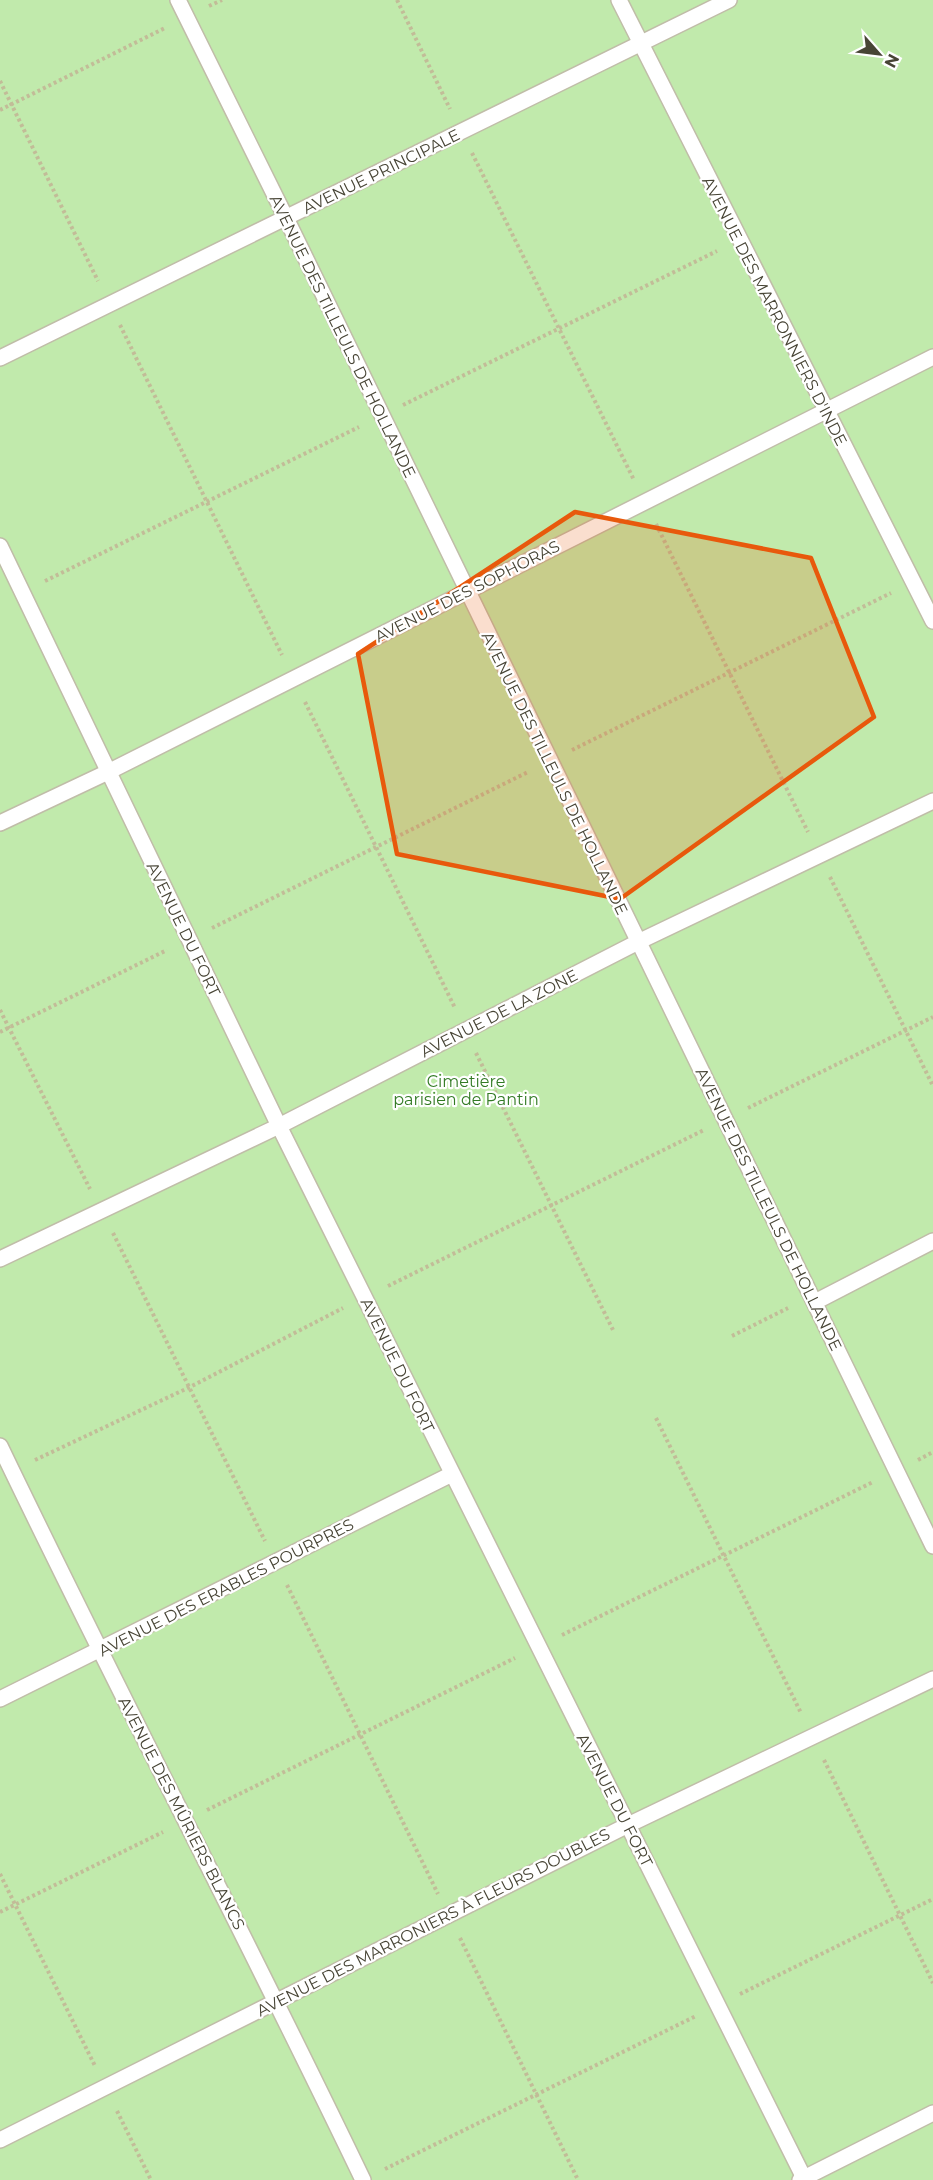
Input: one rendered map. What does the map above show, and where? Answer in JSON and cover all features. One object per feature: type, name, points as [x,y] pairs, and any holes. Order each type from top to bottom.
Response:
[{"type":"lane","name":"AVENUE DES TILLEULS DE HOLLANDE","points":[[177,0],[286,218],[933,1546]]},
{"type":"lane","name":"AVENUE DES MARRONNIERS D'INDE","points":[[619,0],[933,621]]},
{"type":"lane","name":"AVENUE PRINCIPALE","points":[[0,358],[729,0]]},
{"type":"lane","name":"AVENUE DES SOPHORAS","points":[[0,823],[108,772],[933,357]]},
{"type":"lane","name":"AVENUE DU FORT","points":[[0,546],[279,1125],[803,2179]]},
{"type":"lane","name":"AVENUE DE LA ZONE","points":[[0,1259],[279,1125],[638,942],[933,801]]},
{"type":"lane","points":[[813,1299],[933,1241]]},
{"type":"lane","name":"AVENUE DES MÛRIERS BLANCS","points":[[0,1446],[99,1651],[277,2000],[363,2180]]},
{"type":"lane","name":"AVENUE DES ERABLES POURPRES","points":[[0,1699],[452,1474]]},
{"type":"lane","name":"AVENUE DES MARRONIERS À FLEURS DOUBLES","points":[[0,2140],[628,1825],[933,1678]]},
{"type":"lane","points":[[803,2179],[933,2114]]},
{"type":"path","points":[[0,110],[222,0]]},
{"type":"path","points":[[397,0],[933,1086]]},
{"type":"path","points":[[0,81],[614,1332]]},
{"type":"path","points":[[0,1032],[913,582]]},
{"type":"path","points":[[0,1010],[190,1387],[578,2180]]},
{"type":"path","points":[[12,1471],[190,1387],[551,1205],[933,1017]]},
{"type":"path","points":[[732,1336],[813,1299]]},
{"type":"path","points":[[656,1418],[933,1983]]},
{"type":"path","points":[[0,1912],[933,1452]]},
{"type":"path","points":[[0,1874],[151,2180]]},
{"type":"path","points":[[363,2180],[933,1899]]},
{"type":"highlighted area","points":[[575,512],[811,558],[874,717],[620,899],[397,854],[358,654]]},
{"type":"green space","name":"Cimetière parisien de Pantin","points":[[0,0],[933,0],[933,2180],[0,2180]]}]
